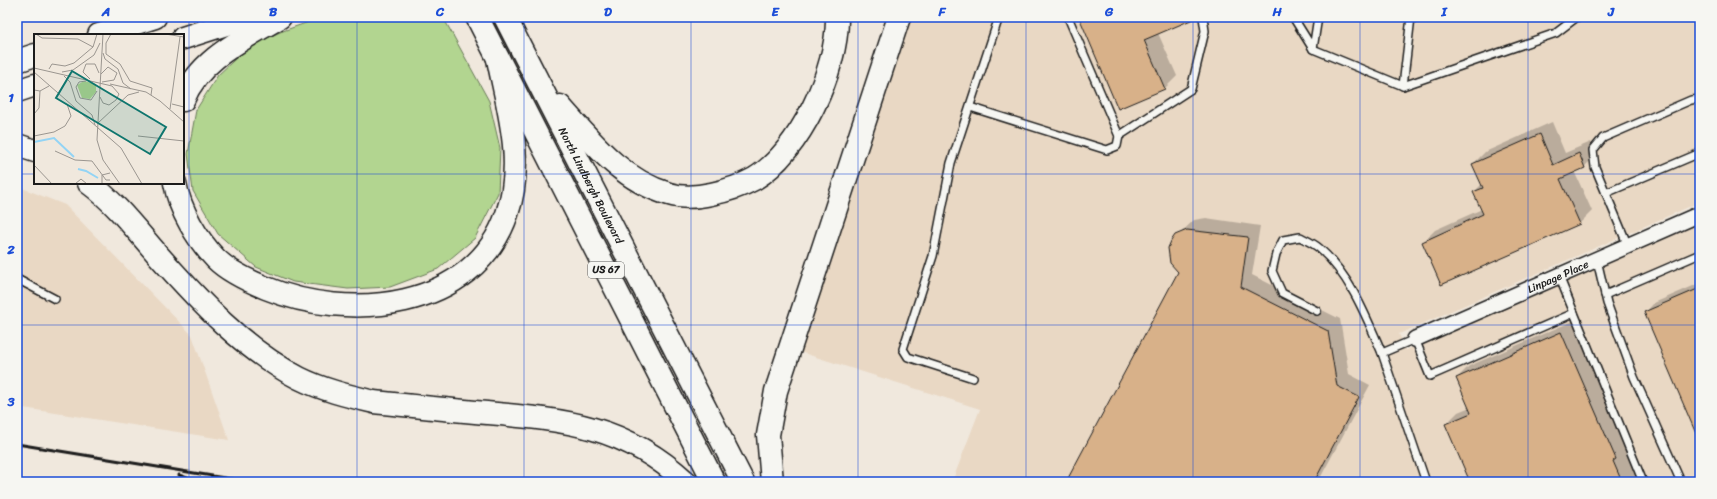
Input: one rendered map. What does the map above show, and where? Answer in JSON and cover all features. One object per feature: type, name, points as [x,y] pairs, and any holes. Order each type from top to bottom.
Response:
[{"type":"highway","points":[[102,34],[155,17]]},
{"type":"highway","points":[[184,38],[248,17]]},
{"type":"highway","points":[[184,98],[193,81],[219,54],[249,34],[280,17]]},
{"type":"highway","name":"US 67","points":[[476,17],[714,482]]},
{"type":"highway","name":"North Lindbergh Boulevard","points":[[506,17],[744,482]]},
{"type":"highway","points":[[539,82],[603,155],[634,179],[652,188],[686,197],[702,196],[722,192],[755,178],[780,157],[794,141],[822,87],[835,44],[837,17]]},
{"type":"highway","points":[[772,482],[768,435],[776,391],[899,17]]},
{"type":"highway","points":[[17,61],[34,55]]},
{"type":"highway","points":[[175,184],[185,215],[192,227],[217,260],[240,276],[259,286],[280,294],[324,304],[344,306],[386,303],[406,300],[426,294],[460,276],[474,264],[488,250],[497,236],[507,214],[511,197],[516,157],[514,136],[498,59]]},
{"type":"highway","points":[[17,91],[34,85]]},
{"type":"highway","points":[[17,145],[34,152]]},
{"type":"highway","points":[[90,184],[110,201],[177,276],[226,326],[260,353],[300,378],[349,396],[374,402],[542,418],[583,425],[619,437],[635,445],[671,468],[686,482]]},
{"type":"street","name":"Linpage Place","points":[[1415,339],[1700,214]]},
{"type":"lane","points":[[973,378],[908,357],[903,349],[933,256],[952,163],[999,17]]},
{"type":"lane","points":[[970,107],[1107,150],[1117,146],[1119,136],[1068,17]]},
{"type":"lane","points":[[1119,136],[1191,89],[1205,32],[1203,17]]},
{"type":"lane","points":[[1293,17],[1313,49],[1403,86],[1556,33],[1577,17]]},
{"type":"lane","points":[[1313,49],[1318,17]]},
{"type":"lane","points":[[1403,86],[1411,17]]},
{"type":"lane","points":[[1628,246],[1595,167],[1593,150],[1603,138],[1691,100],[1700,99]]},
{"type":"lane","points":[[1606,193],[1700,153]]},
{"type":"lane","points":[[1317,311],[1282,293],[1272,271],[1276,254],[1283,240],[1300,237],[1318,247],[1338,268],[1362,306],[1382,353],[1426,482]]},
{"type":"lane","points":[[1605,294],[1700,254]]},
{"type":"lane","points":[[1597,260],[1605,294],[1634,377],[1681,482]]},
{"type":"lane","points":[[1559,276],[1643,482]]},
{"type":"lane","points":[[17,279],[55,300]]},
{"type":"lane","points":[[1382,353],[1415,339],[1430,376],[1574,313]]},
{"type":"shaded area","points":[[909,17],[1700,17],[1700,202],[1399,334],[1406,350],[1700,222],[1700,482],[952,482],[980,409],[800,352]]},
{"type":"shaded area","points":[[17,186],[65,205],[192,335],[229,440],[17,407]]},
{"type":"green space","points":[[323,17],[443,17],[489,101],[500,148],[498,193],[475,238],[438,269],[390,287],[348,289],[293,282],[256,267],[218,234],[193,191],[188,154],[196,110],[218,75],[248,47],[280,32]]},
{"type":"building","points":[[1079,17],[1198,17],[1144,40],[1165,89],[1118,109]]},
{"type":"building","points":[[1540,134],[1553,165],[1579,153],[1585,168],[1560,179],[1580,224],[1441,285],[1422,242],[1483,214],[1473,192],[1483,188],[1472,164]]},
{"type":"building","points":[[1187,230],[1248,237],[1241,287],[1328,331],[1337,386],[1359,397],[1314,482],[1066,482],[1178,272],[1170,263],[1168,248],[1175,235]]},
{"type":"building","points":[[1700,288],[1700,443],[1644,312]]},
{"type":"building","points":[[1561,332],[1616,459],[1613,461],[1622,482],[1470,482],[1445,424],[1471,413],[1456,378]]},
{"type":"railway","points":[[17,444],[249,482]]},
{"type":"railway","points":[[179,475],[198,482]]}]
